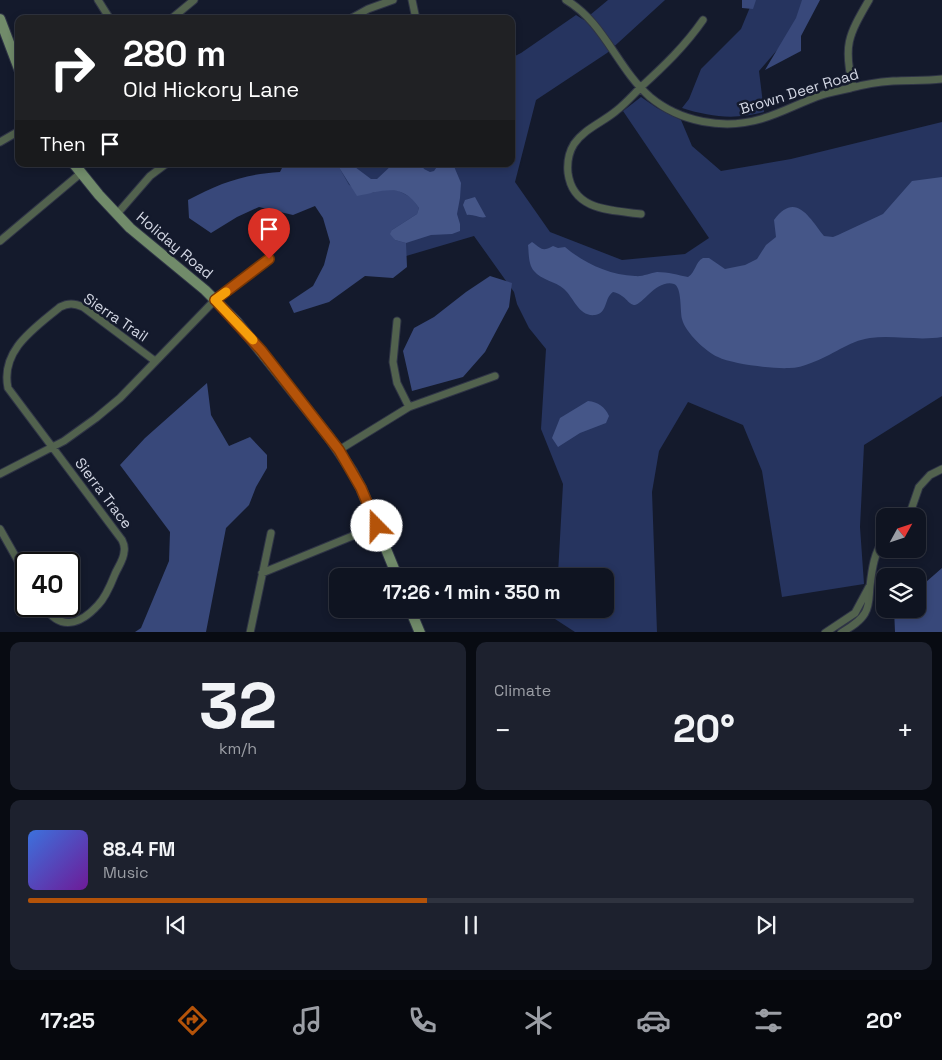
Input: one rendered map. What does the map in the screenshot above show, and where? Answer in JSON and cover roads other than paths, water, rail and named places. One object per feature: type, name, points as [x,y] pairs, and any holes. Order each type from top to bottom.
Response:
[{"type":"street","points":[[98,0],[107,15]]},
{"type":"street","points":[[176,15],[194,0]]},
{"type":"street","points":[[357,15],[393,0]]},
{"type":"street","points":[[412,0],[415,15]]},
{"type":"street","name":"Brown Deer Road","points":[[566,0],[592,21],[641,88],[661,104],[683,116],[712,123],[725,124],[762,119],[822,95],[853,87],[884,82],[942,79]]},
{"type":"street","points":[[853,87],[848,68],[848,46],[854,26],[868,0]]},
{"type":"street","points":[[640,214],[601,210],[585,202],[570,183],[567,167],[570,151],[579,137],[616,111],[669,62],[688,41],[703,20]]},
{"type":"street","points":[[1,26],[15,59]]},
{"type":"street","points":[[0,142],[15,133]]},
{"type":"street","name":"Holiday Road","points":[[76,167],[130,228],[215,300],[261,350],[339,450],[361,488],[394,568]]},
{"type":"street","points":[[116,214],[150,176],[162,167]]},
{"type":"street","points":[[0,241],[81,174]]},
{"type":"street","points":[[0,474],[52,448],[96,418],[120,398],[215,300],[269,259]]},
{"type":"street","name":"Sierra Trail","points":[[52,448],[8,388],[4,379],[9,353],[16,344],[52,313],[66,304],[76,304],[155,361]]},
{"type":"street","points":[[397,321],[393,362],[397,383],[409,407]]},
{"type":"street","points":[[339,450],[409,407],[495,376]]},
{"type":"street","name":"Sierra Trace","points":[[52,448],[122,540],[124,550],[115,575],[99,604],[85,616],[71,623],[62,622],[52,617]]},
{"type":"street","points":[[912,508],[919,487],[930,475],[942,469]]},
{"type":"street","points":[[262,573],[377,526]]},
{"type":"street","points":[[0,529],[15,556]]},
{"type":"street","points":[[250,632],[271,533]]},
{"type":"street","points":[[840,632],[850,627],[864,614],[868,605],[876,554]]},
{"type":"street","points":[[825,632],[855,613],[870,584]]},
{"type":"street","points":[[414,618],[420,632]]}]
